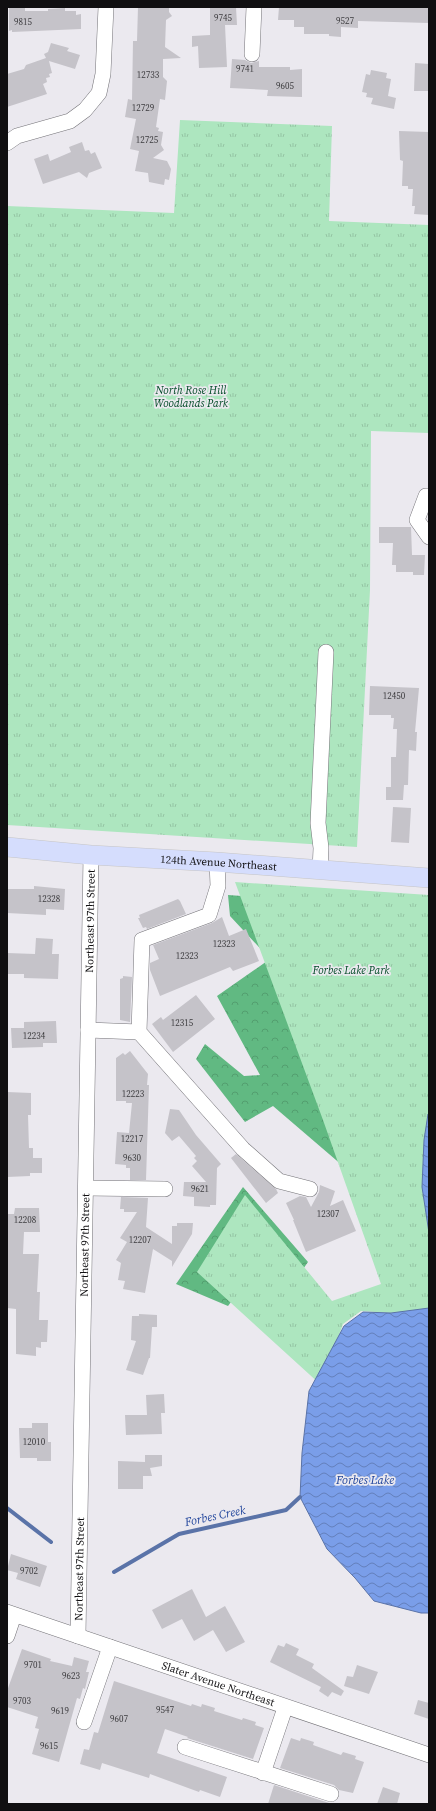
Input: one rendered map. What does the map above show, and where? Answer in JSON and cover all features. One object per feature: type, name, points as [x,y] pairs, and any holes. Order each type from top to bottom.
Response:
[{"type":"main road","name":"124th Avenue Northeast","points":[[7,847],[91,855],[217,862],[320,871],[429,878]]},
{"type":"street","points":[[7,143],[17,136],[70,121],[85,110],[99,93],[103,74],[106,7]]},
{"type":"street","points":[[252,54],[254,7]]},
{"type":"street","points":[[429,496],[426,496],[417,520],[429,537]]},
{"type":"street","points":[[320,871],[321,848],[318,823],[326,652]]},
{"type":"street","name":"Northeast 97th Street","points":[[78,1636],[91,855]]},
{"type":"street","points":[[217,862],[218,886],[209,915],[142,940],[139,1032],[243,1150],[279,1181],[310,1189]]},
{"type":"street","points":[[88,1030],[139,1032]]},
{"type":"street","points":[[86,1188],[164,1189]]},
{"type":"street","points":[[7,1636],[10,1614]]},
{"type":"street","name":"Slater Avenue Northeast","points":[[10,1614],[429,1755]]},
{"type":"street","points":[[84,1722],[110,1647]]},
{"type":"street","points":[[263,1773],[286,1708]]},
{"type":"street","points":[[185,1747],[331,1794]]},
{"type":"green space","name":"North Rose Hill Woodlands Park","points":[[180,120],[332,126],[329,221],[429,225],[429,433],[371,431],[370,590],[357,847],[7,825],[7,206],[174,213]]},
{"type":"green space","name":"Forbes Lake Park","points":[[235,882],[429,895],[429,1310],[391,1313],[361,1311],[343,1324],[321,1385],[197,1272],[245,1195],[332,1301],[381,1284],[323,1120]]},
{"type":"green space","points":[[228,895],[389,906],[357,1178],[273,1106],[245,1122],[196,1059],[205,1044],[244,1076],[260,1075],[217,996],[270,959],[230,916]]},
{"type":"green space","points":[[243,1187],[308,1262],[296,1279],[252,1274],[228,1306],[176,1284]]},
{"type":"water","points":[[428,1114],[429,1233],[422,1187],[424,1140]]},
{"type":"water","name":"Forbes Lake","points":[[429,1308],[429,1613],[421,1613],[374,1601],[355,1578],[327,1549],[300,1497],[302,1453],[309,1391],[344,1326],[363,1312],[391,1313]]},
{"type":"building","points":[[9,7],[25,7],[25,11],[48,11],[48,9],[65,8],[65,11],[76,11],[76,15],[81,14],[81,29],[12,32],[12,30],[9,31]]},
{"type":"building","points":[[138,7],[169,7],[169,12],[172,16],[166,20],[165,47],[181,58],[163,59],[163,77],[167,81],[165,100],[160,99],[156,127],[159,128],[158,131],[163,132],[161,145],[164,150],[153,158],[167,161],[171,169],[169,180],[165,179],[164,185],[149,182],[148,173],[135,171],[139,151],[130,149],[136,119],[125,117],[128,99],[132,100],[133,41],[137,41]]},
{"type":"building","points":[[210,7],[236,7],[237,25],[225,25],[227,67],[199,68],[198,46],[192,47],[192,36],[210,35]]},
{"type":"building","points":[[279,7],[429,7],[429,23],[358,21],[358,28],[341,27],[341,37],[329,36],[329,34],[304,34],[304,27],[294,27],[294,20],[278,20]]},
{"type":"building","points":[[51,43],[69,48],[67,51],[80,55],[75,69],[49,61],[52,73],[49,74],[50,77],[46,78],[47,82],[43,84],[47,94],[7,107],[7,74],[24,69],[26,65],[46,58],[44,54],[48,52]]},
{"type":"building","points":[[232,59],[245,60],[251,63],[259,61],[259,67],[290,67],[290,70],[302,69],[302,97],[267,96],[268,90],[230,88]]},
{"type":"building","points":[[415,63],[429,64],[429,91],[414,91]]},
{"type":"building","points":[[371,70],[387,73],[386,78],[391,79],[388,96],[396,98],[394,109],[371,104],[373,98],[366,97],[367,93],[362,92],[366,74],[370,75]]},
{"type":"building","points":[[399,131],[429,132],[429,215],[414,214],[415,206],[412,206],[413,189],[408,189],[408,186],[402,186],[403,161],[400,160]]},
{"type":"building","points":[[82,142],[85,151],[89,150],[91,154],[95,152],[102,168],[89,173],[87,178],[79,172],[43,184],[34,159],[48,154],[50,161],[71,152],[69,147]]},
{"type":"building","points":[[379,527],[411,527],[412,555],[425,555],[424,575],[413,575],[413,572],[396,572],[396,565],[392,565],[393,543],[379,543]]},
{"type":"building","points":[[370,686],[419,688],[415,732],[417,732],[416,751],[409,750],[408,785],[404,785],[403,800],[386,800],[386,787],[391,787],[391,757],[396,757],[397,729],[393,729],[394,718],[391,718],[391,715],[369,715]]},
{"type":"building","points":[[393,807],[411,808],[409,843],[391,842]]},
{"type":"building","points":[[34,886],[65,889],[64,910],[46,909],[46,915],[7,913],[7,889],[34,889]]},
{"type":"building","points":[[178,899],[186,914],[147,929],[146,927],[143,928],[138,918],[140,918],[139,915]]},
{"type":"building","points":[[222,917],[229,936],[246,929],[259,961],[233,971],[230,967],[160,996],[150,970],[150,963],[159,959],[153,945],[212,923]]},
{"type":"building","points":[[36,938],[53,939],[52,954],[59,954],[58,979],[24,978],[24,974],[7,974],[7,953],[35,954]]},
{"type":"building","points":[[123,976],[132,977],[130,1022],[120,1020],[120,979],[123,978]]},
{"type":"building","points":[[196,995],[215,1019],[173,1052],[152,1024],[161,1017],[163,1020]]},
{"type":"building","points":[[56,1021],[57,1043],[43,1043],[43,1047],[12,1048],[11,1028],[24,1028],[24,1022]]},
{"type":"building","points":[[130,1051],[148,1074],[147,1085],[149,1085],[146,1180],[130,1180],[130,1168],[126,1168],[126,1165],[115,1164],[117,1132],[129,1133],[132,1103],[126,1103],[126,1101],[116,1101],[116,1058],[123,1053],[125,1055]]},
{"type":"building","points":[[7,1092],[31,1093],[31,1115],[28,1115],[29,1148],[33,1148],[33,1158],[42,1158],[42,1173],[30,1173],[30,1176],[7,1177]]},
{"type":"building","points":[[170,1109],[179,1110],[196,1135],[221,1164],[217,1168],[216,1205],[210,1205],[210,1207],[194,1206],[194,1197],[183,1196],[184,1182],[206,1182],[192,1166],[197,1161],[194,1158],[196,1156],[179,1136],[172,1141],[165,1133]]},
{"type":"building","points":[[236,1154],[276,1189],[278,1193],[266,1203],[231,1158]]},
{"type":"building","points":[[320,1185],[335,1191],[330,1206],[343,1200],[356,1231],[306,1252],[286,1203],[300,1196],[306,1197],[311,1207],[319,1192]]},
{"type":"building","points":[[121,1197],[148,1198],[146,1227],[172,1244],[172,1226],[177,1226],[177,1223],[193,1223],[192,1234],[172,1267],[172,1261],[153,1249],[145,1293],[123,1289],[125,1281],[118,1280],[121,1263],[116,1260],[127,1242],[120,1238],[137,1212],[124,1212],[124,1209],[120,1209]]},
{"type":"building","points":[[15,1208],[39,1208],[40,1232],[24,1232],[23,1254],[39,1254],[37,1292],[40,1292],[39,1320],[48,1320],[47,1342],[41,1342],[41,1348],[36,1347],[36,1356],[16,1354],[16,1309],[7,1308],[7,1214],[14,1214]]},
{"type":"building","points":[[139,1314],[157,1315],[157,1327],[152,1327],[150,1358],[143,1375],[126,1370],[136,1341],[131,1340],[132,1316],[139,1316]]},
{"type":"building","points":[[164,1394],[165,1413],[161,1413],[162,1434],[126,1435],[125,1415],[147,1415],[146,1395]]},
{"type":"building","points":[[32,1423],[48,1423],[48,1442],[51,1442],[51,1461],[37,1461],[37,1458],[20,1458],[19,1428],[32,1428]]},
{"type":"building","points":[[145,1455],[162,1455],[162,1466],[150,1468],[152,1476],[143,1476],[143,1489],[118,1489],[118,1461],[145,1462]]},
{"type":"building","points":[[11,1554],[47,1566],[40,1587],[16,1579],[18,1573],[7,1570]]},
{"type":"building","points":[[192,1589],[206,1617],[225,1606],[245,1642],[226,1652],[213,1630],[194,1641],[182,1619],[162,1629],[152,1610]]},
{"type":"building","points":[[286,1643],[299,1649],[296,1655],[314,1664],[312,1668],[344,1691],[341,1696],[332,1692],[328,1697],[319,1691],[321,1687],[270,1662],[278,1645],[284,1647]]},
{"type":"building","points":[[22,1649],[51,1659],[50,1661],[72,1666],[74,1657],[89,1661],[86,1672],[89,1672],[85,1689],[83,1688],[80,1699],[77,1698],[59,1762],[32,1754],[39,1729],[35,1728],[38,1717],[7,1707],[7,1691]]},
{"type":"building","points":[[357,1665],[378,1672],[369,1694],[344,1686],[347,1676],[353,1677]]},
{"type":"building","points":[[114,1681],[191,1706],[192,1704],[201,1707],[202,1704],[215,1708],[214,1711],[242,1720],[243,1718],[256,1722],[255,1725],[264,1728],[253,1759],[187,1738],[188,1737],[165,1729],[157,1753],[227,1777],[220,1797],[200,1790],[199,1792],[150,1774],[149,1778],[102,1763],[100,1770],[80,1764],[84,1749],[89,1750],[94,1732],[98,1733]]},
{"type":"building","points":[[418,1700],[429,1703],[429,1719],[414,1714]]},
{"type":"building","points":[[291,1738],[300,1741],[301,1738],[314,1742],[313,1745],[341,1755],[343,1752],[356,1756],[355,1759],[364,1762],[353,1793],[339,1790],[334,1785],[280,1768]]},
{"type":"building","points":[[274,1785],[329,1803],[329,1804],[268,1804]]},
{"type":"building","points":[[383,1787],[400,1793],[397,1804],[377,1804]]},
{"type":"waterway","name":"Forbes Creek","points":[[114,1572],[179,1534],[286,1510],[300,1497]]},
{"type":"waterway","name":"Forbes Creek","points":[[7,1508],[51,1542]]}]
